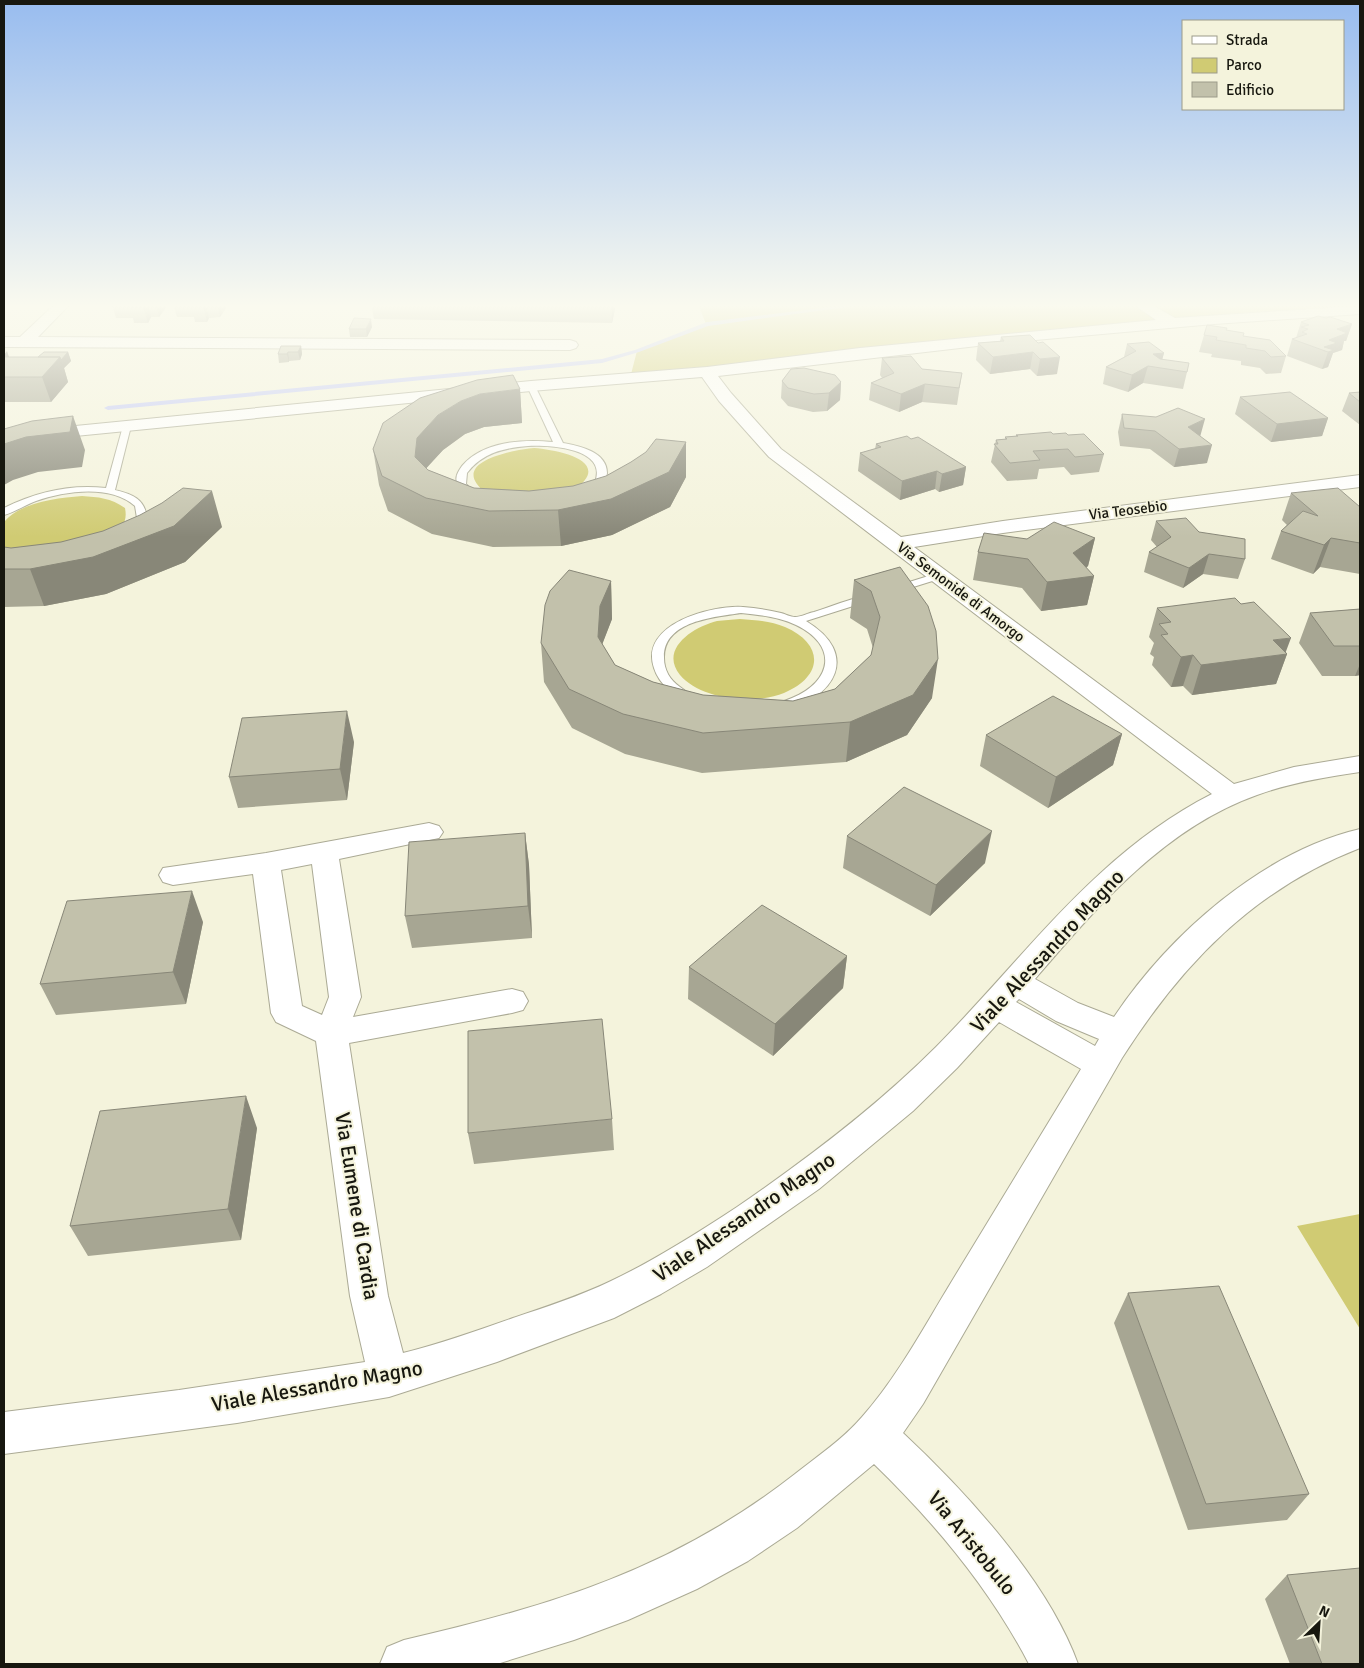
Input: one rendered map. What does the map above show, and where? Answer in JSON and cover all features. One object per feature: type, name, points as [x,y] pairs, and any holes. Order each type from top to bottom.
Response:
[{"type":"street","points":[[4,438],[583,382]]},
{"type":"street","name":"Via Semonide di Amorgo","points":[[714,382],[725,397],[775,453],[1231,795]]},
{"type":"street","name":"Via Teosebio","points":[[897,544],[1002,526],[1360,481]]},
{"type":"street","name":"Viale Alessandro Magno","points":[[7,1436],[390,1377],[431,1366],[538,1328],[600,1304],[658,1276],[748,1218],[835,1156],[891,1109],[962,1042],[1085,905],[1154,842],[1190,817],[1231,795],[1292,777],[1360,764]]},
{"type":"street","points":[[173,875],[266,863],[429,832]]},
{"type":"street","points":[[404,1664],[462,1651],[574,1619],[617,1602],[709,1559],[778,1516],[816,1487],[874,1435],[909,1390],[1110,1049],[1152,988],[1231,908],[1260,887],[1318,856],[1360,838]]},
{"type":"street","name":"Via Eumene di Cardia","points":[[324,852],[345,996],[331,1034],[369,1296],[390,1377]]},
{"type":"street","points":[[266,863],[287,1013],[331,1034],[512,1001]]},
{"type":"street","points":[[1005,994],[1110,1049]]},
{"type":"street","name":"Via Aristobulo","points":[[874,1435],[922,1481],[979,1546],[1022,1605],[1054,1664]]},
{"type":"lane","points":[[531,386],[559,444]]},
{"type":"lane","points":[[110,491],[127,426]]},
{"type":"lane","points":[[516,444],[559,444],[579,449],[594,457],[602,468],[602,479],[593,490],[576,499],[553,506],[528,508],[502,506],[483,501],[469,494],[461,484],[461,474],[467,464],[479,455],[496,448],[516,444]]},
{"type":"lane","points":[[4,512],[41,496],[66,491],[110,491],[129,497],[140,506],[142,518],[129,534]]},
{"type":"lane","points":[[795,621],[814,632],[828,646],[833,662],[828,678],[814,692],[793,703],[766,709],[736,709],[708,704],[683,694],[671,685],[665,680],[657,663],[659,647],[670,632],[689,620],[714,613],[742,610],[770,613],[795,621],[938,576]]},
{"type":"green space","points":[[534,448],[569,455],[580,460],[586,465],[588,473],[584,482],[571,492],[486,493],[476,482],[474,473],[478,466],[487,460],[499,455]]},
{"type":"green space","points":[[82,496],[109,500],[125,508],[126,513],[123,525],[110,537],[14,552],[4,547],[4,522],[11,515],[40,502]]},
{"type":"green space","points":[[740,619],[780,625],[798,634],[807,642],[814,660],[807,678],[797,686],[772,697],[744,699],[729,698],[701,690],[680,675],[675,665],[674,656],[676,648],[689,634],[698,628],[717,621]]},
{"type":"green space","points":[[1360,1214],[1360,1329],[1297,1226]]},
{"type":"building","points":[[471,382],[516,382],[520,389],[480,394],[461,401],[438,415],[417,438],[415,457],[428,470],[474,488],[529,491],[573,486],[606,476],[631,462],[646,452],[656,439],[686,442],[669,472],[611,499],[558,510],[489,511],[426,498],[382,476],[373,449],[383,423],[420,398]]},
{"type":"building","points":[[783,382],[841,382],[829,393],[814,394],[788,388]]},
{"type":"building","points":[[960,382],[959,388],[925,384],[901,394],[871,383]]},
{"type":"building","points":[[1290,392],[1328,418],[1277,424],[1240,397]]},
{"type":"building","points":[[1360,392],[1360,402],[1349,393]]},
{"type":"building","points":[[1178,408],[1205,419],[1188,427],[1212,445],[1179,449],[1155,431],[1124,428],[1122,414],[1156,417]]},
{"type":"building","points":[[73,416],[70,432],[26,437],[4,444],[4,429],[32,421]]},
{"type":"building","points":[[1051,432],[1053,434],[1066,433],[1068,435],[1084,434],[1104,454],[1075,457],[1068,449],[1033,451],[1040,460],[1010,463],[994,444],[998,444],[996,440],[1007,439],[1005,437]]},
{"type":"building","points":[[907,436],[911,439],[918,437],[966,467],[942,474],[937,471],[902,481],[860,453],[881,447],[876,444]]},
{"type":"building","points":[[183,488],[212,491],[174,526],[93,557],[30,569],[4,569],[4,547],[11,548],[61,542],[103,531],[140,515],[162,503]]},
{"type":"building","points":[[1338,488],[1360,507],[1360,543],[1331,538],[1324,545],[1281,531],[1303,511],[1318,516],[1291,493]]},
{"type":"building","points":[[1186,518],[1199,532],[1245,539],[1245,559],[1209,554],[1189,568],[1149,552],[1171,537],[1156,521]]},
{"type":"building","points":[[1054,522],[1095,538],[1073,553],[1094,576],[1047,582],[1028,559],[978,552],[984,533],[1027,539]]},
{"type":"building","points":[[900,567],[928,606],[936,631],[938,659],[913,695],[850,722],[703,733],[623,714],[569,689],[541,643],[545,605],[550,591],[569,570],[611,581],[600,606],[598,637],[615,665],[653,682],[703,695],[793,701],[835,689],[871,655],[880,617],[871,591],[854,580]]},
{"type":"building","points":[[1235,598],[1241,604],[1254,602],[1291,638],[1273,640],[1287,654],[1201,665],[1193,655],[1181,657],[1161,635],[1168,634],[1159,624],[1171,622],[1157,608]]},
{"type":"building","points":[[1360,609],[1360,646],[1334,646],[1310,613]]},
{"type":"building","points":[[1053,696],[1122,734],[1056,777],[986,735]]},
{"type":"building","points":[[347,711],[340,769],[229,777],[242,718]]},
{"type":"building","points":[[904,787],[992,831],[936,885],[847,836]]},
{"type":"building","points":[[525,833],[528,906],[405,916],[409,842]]},
{"type":"building","points":[[192,891],[173,972],[40,984],[67,901]]},
{"type":"building","points":[[762,905],[847,956],[775,1024],[689,967]]},
{"type":"building","points":[[602,1019],[612,1119],[468,1133],[468,1031]]},
{"type":"building","points":[[246,1096],[228,1209],[70,1226],[100,1111]]},
{"type":"building","points":[[1219,1286],[1309,1494],[1206,1504],[1128,1293]]},
{"type":"building","points":[[1360,1568],[1360,1664],[1322,1664],[1287,1575]]},
{"type":"waterway","points":[[108,408],[383,382]]}]
